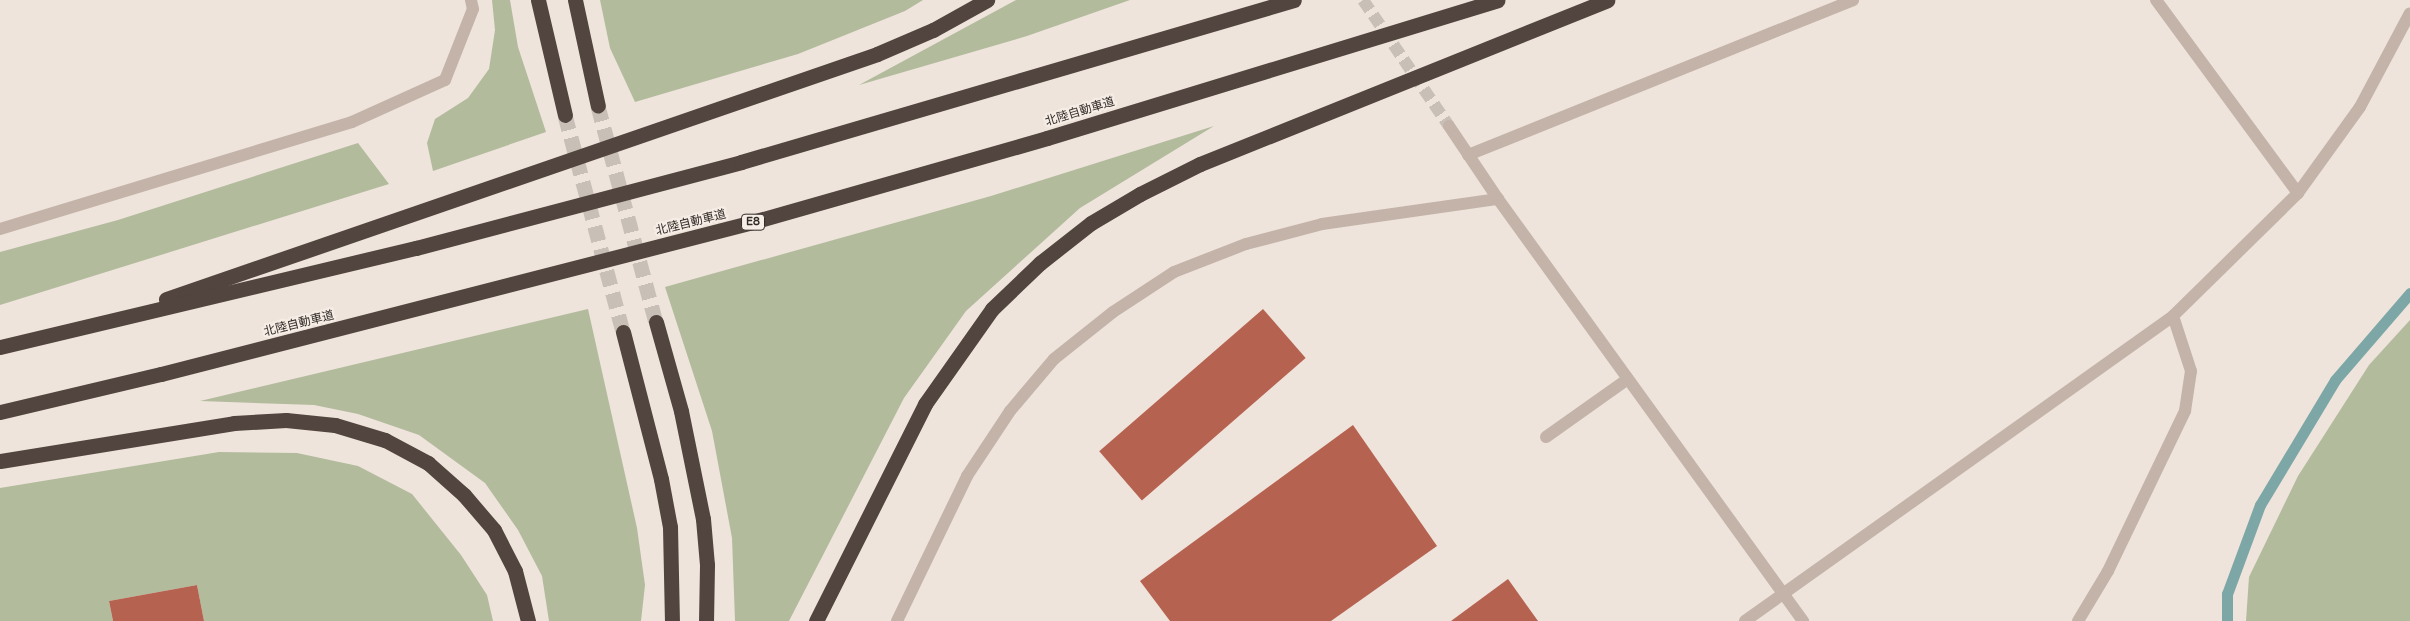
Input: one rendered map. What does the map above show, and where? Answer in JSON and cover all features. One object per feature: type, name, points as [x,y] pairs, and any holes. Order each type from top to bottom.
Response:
[{"type":"highway","points":[[538,0],[565,114]]},
{"type":"highway","points":[[575,0],[598,106]]},
{"type":"highway","points":[[77,329],[762,95],[933,30],[987,0]]},
{"type":"highway","points":[[0,347],[416,248],[741,162],[1294,0]]},
{"type":"highway","name":"北陸自動車道","points":[[0,412],[171,372],[750,223],[1047,138],[1497,0]]},
{"type":"highway","points":[[816,621],[925,404],[992,309],[1040,263],[1091,223],[1140,194],[1200,164],[1607,0]]},
{"type":"highway","points":[[656,322],[681,411],[703,519],[707,565],[706,621]]},
{"type":"highway","points":[[623,332],[659,470],[670,527],[672,621]]},
{"type":"highway","points":[[0,461],[224,424],[286,420],[335,425],[385,440],[428,464],[464,494],[494,530],[515,571],[528,621]]},
{"type":"street","points":[[0,229],[352,122],[445,80],[473,9],[471,0]]},
{"type":"street","points":[[1468,154],[1853,0]]},
{"type":"street","points":[[2156,0],[2298,193]]},
{"type":"street","points":[[1745,621],[2173,316],[2298,193],[2360,107],[2410,13]]},
{"type":"street","points":[[1449,126],[1498,199],[1803,621]]},
{"type":"street","points":[[897,621],[968,476],[1010,412],[1054,360],[1113,312],[1174,272],[1246,244],[1322,224],[1498,199]]},
{"type":"street","points":[[2078,621],[2108,571],[2186,412],[2191,372],[2173,316]]},
{"type":"street","points":[[1546,437],[1628,379]]},
{"type":"green space","points":[[492,0],[510,0],[518,47],[546,132],[433,171],[427,143],[435,119],[468,98],[489,69],[495,30]]},
{"type":"green space","points":[[600,0],[923,0],[905,11],[798,54],[635,102],[610,48]]},
{"type":"green space","points":[[1016,0],[1130,0],[1027,36],[859,85]]},
{"type":"green space","points":[[1214,126],[1080,208],[966,311],[904,398],[789,621],[735,621],[732,538],[712,431],[665,287],[991,196]]},
{"type":"green space","points":[[358,143],[389,184],[0,305],[0,252],[118,220]]},
{"type":"green space","points":[[588,309],[637,528],[645,585],[641,621],[549,621],[542,576],[518,530],[485,483],[419,435],[358,414],[314,405],[200,401]]},
{"type":"green space","points":[[2410,320],[2410,621],[2246,621],[2249,577],[2298,476],[2369,365]]},
{"type":"green space","points":[[219,452],[297,453],[358,466],[412,494],[461,555],[487,595],[493,621],[204,621],[197,585],[109,601],[113,621],[0,621],[0,488]]},
{"type":"building","points":[[1263,309],[1306,358],[1142,500],[1099,451]]},
{"type":"building","points":[[1353,425],[1437,546],[1331,621],[1170,621],[1140,581]]},
{"type":"building","points":[[1508,579],[1538,621],[1451,621]]},
{"type":"building","points":[[197,585],[204,621],[113,621],[109,601]]},
{"type":"waterway","points":[[2227,621],[2227,594],[2260,505],[2335,380],[2410,293]]},
{"type":"tunnel","points":[[1363,0],[1449,126]]},
{"type":"tunnel","points":[[598,106],[656,322]]},
{"type":"tunnel","points":[[565,115],[623,332]]}]
